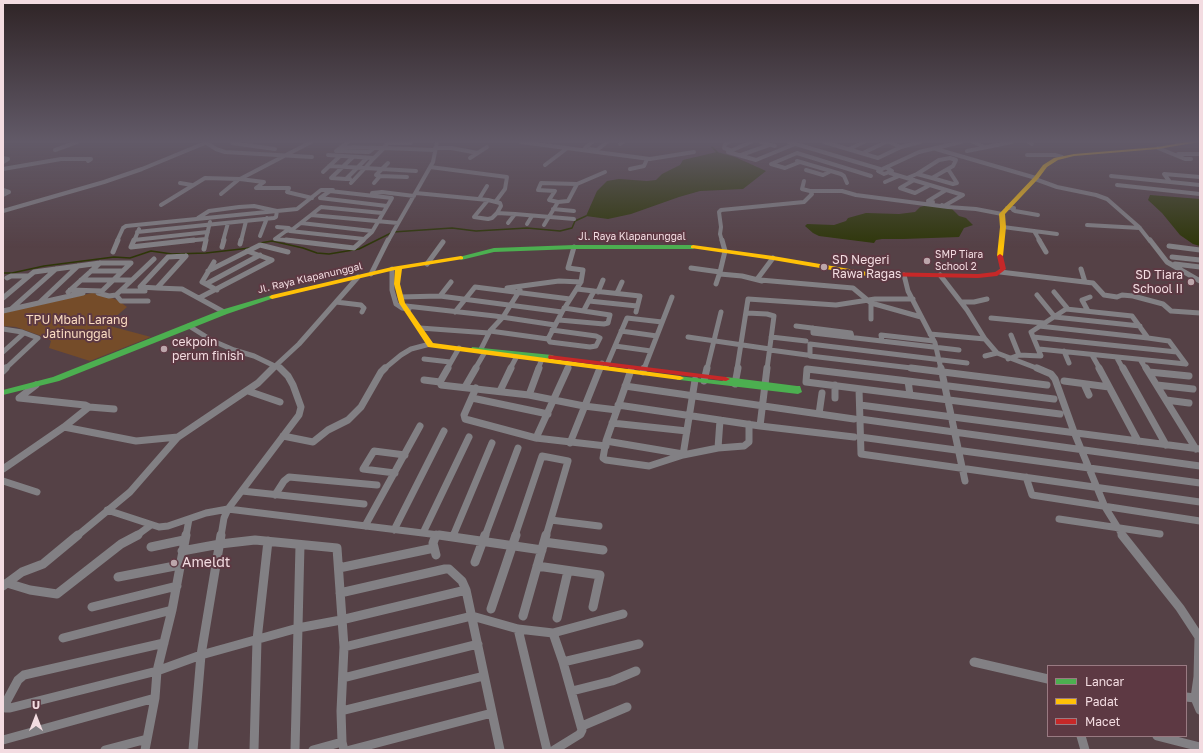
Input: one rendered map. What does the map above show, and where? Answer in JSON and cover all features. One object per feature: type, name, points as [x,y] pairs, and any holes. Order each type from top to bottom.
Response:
[{"type":"street","points":[[3,211],[26,203],[119,177]]},
{"type":"street","points":[[161,205],[207,177]]},
{"type":"street","points":[[209,177],[264,182],[256,188],[289,188],[287,192],[312,198]]},
{"type":"street","points":[[220,194],[243,177]]},
{"type":"street","points":[[332,177],[331,178],[355,179]]},
{"type":"street","points":[[374,183],[379,177]]},
{"type":"street","points":[[371,274],[424,177]]},
{"type":"street","points":[[496,201],[505,189],[507,177]]},
{"type":"street","points":[[555,191],[538,190],[542,183],[577,184],[592,177]]},
{"type":"street","points":[[844,177],[847,183]]},
{"type":"street","points":[[885,182],[896,177]]},
{"type":"street","points":[[904,177],[963,195],[944,206],[928,200],[946,190]]},
{"type":"street","points":[[929,177],[953,184],[957,183],[953,177]]},
{"type":"street","points":[[1122,177],[1200,185]]},
{"type":"street","points":[[1166,177],[1170,182]]},
{"type":"street","points":[[1200,285],[1162,262],[1138,229],[1104,201],[1086,193],[1057,187],[1036,178],[1004,211],[1000,246],[1000,254],[1003,264],[1000,272],[1095,283],[1104,295],[1116,297],[1122,295],[1133,296],[1147,301],[1163,304],[1171,311],[1200,313]]},
{"type":"street","points":[[351,183],[355,179]]},
{"type":"street","points":[[914,180],[900,188],[915,193],[930,185]]},
{"type":"street","points":[[804,181],[802,189],[810,191],[842,190],[856,195],[948,207],[1004,211],[1013,208],[1014,211],[1038,215]]},
{"type":"street","points":[[180,183],[192,185]]},
{"type":"street","points":[[558,183],[555,191],[548,200],[558,202],[568,201],[577,184]]},
{"type":"street","points":[[283,188],[287,184]]},
{"type":"street","points":[[1117,185],[1200,194]]},
{"type":"street","points":[[479,199],[487,186]]},
{"type":"street","points":[[113,252],[123,228],[141,224],[299,209],[323,189],[415,194],[479,199],[488,200],[496,201],[502,205],[490,219],[474,217],[488,200]]},
{"type":"street","points":[[3,190],[9,192],[3,195]]},
{"type":"street","points":[[321,207],[301,223],[275,239],[351,248],[357,246],[372,231],[392,198],[330,191],[320,198],[387,206]]},
{"type":"street","points":[[716,284],[725,251],[720,234],[721,227],[719,212],[731,208],[804,202],[812,194],[810,191]]},
{"type":"street","points":[[544,225],[558,202]]},
{"type":"street","points":[[198,218],[210,210],[239,206],[254,206],[277,210]]},
{"type":"street","points":[[314,206],[382,213]]},
{"type":"street","points":[[553,209],[574,211]]},
{"type":"street","points":[[137,232],[275,217],[277,210]]},
{"type":"street","points":[[497,212],[574,219]]},
{"type":"street","points":[[508,223],[514,214]]},
{"type":"street","points":[[311,215],[398,223]]},
{"type":"street","points":[[527,224],[532,216]]},
{"type":"street","points":[[204,250],[212,217]]},
{"type":"street","points":[[260,236],[267,218]]},
{"type":"street","points":[[240,244],[246,221]]},
{"type":"street","points":[[222,247],[228,223]]},
{"type":"street","points":[[301,223],[372,231]]},
{"type":"street","points":[[128,253],[141,224]]},
{"type":"street","points":[[1087,225],[1138,229]]},
{"type":"street","points":[[277,227],[289,228],[290,231],[364,239]]},
{"type":"street","points":[[1003,227],[1057,234]]},
{"type":"street","points":[[1034,231],[1046,252]]},
{"type":"street","points":[[134,240],[208,232]]},
{"type":"street","points":[[131,247],[206,239]]},
{"type":"street","points":[[427,264],[443,242]]},
{"type":"street","points":[[208,271],[262,244],[288,252]]},
{"type":"street","name":"Jl. Raya Klapanunggal","points":[[3,393],[36,385],[104,361],[224,312],[261,299],[395,268],[451,261],[494,250],[574,247],[678,246],[773,258],[856,273],[904,275],[989,275],[1000,272]]},
{"type":"street","points":[[1169,246],[1200,250]]},
{"type":"street","points":[[548,339],[563,310],[581,282],[583,270],[568,268],[574,247]]},
{"type":"street","points":[[199,298],[218,290],[272,260],[247,251]]},
{"type":"street","points":[[206,284],[260,255]]},
{"type":"street","points":[[186,256],[158,290],[139,286],[168,257],[186,256]]},
{"type":"street","points":[[3,311],[86,292],[101,292],[136,257]]},
{"type":"street","points":[[1172,257],[1200,260]]},
{"type":"street","points":[[762,281],[758,278],[773,258]]},
{"type":"street","points":[[70,290],[101,292],[109,296],[116,295],[154,259]]},
{"type":"street","points":[[214,262],[202,282],[218,290]]},
{"type":"street","points":[[3,298],[34,272],[78,266],[131,263]]},
{"type":"street","points":[[60,299],[100,264]]},
{"type":"street","points":[[1175,264],[1200,267]]},
{"type":"street","points":[[38,303],[78,266]]},
{"type":"street","points":[[395,268],[400,297],[430,344]]},
{"type":"street","points":[[395,268],[394,300],[400,307],[501,319]]},
{"type":"street","points":[[691,268],[742,276],[762,281],[853,288],[871,303],[921,317]]},
{"type":"street","points":[[10,310],[56,269]]},
{"type":"street","points":[[1081,269],[1085,282]]},
{"type":"street","points":[[91,271],[122,271]]},
{"type":"street","points":[[904,275],[908,291],[935,344],[965,481]]},
{"type":"street","points":[[940,275],[961,302],[985,339],[997,353],[1008,359],[1054,376],[1074,432],[1105,506],[1116,528],[1180,608],[1199,637],[1199,663],[1190,697],[1200,710]]},
{"type":"street","points":[[4,279],[11,276],[29,276]]},
{"type":"street","points":[[5,585],[22,572],[43,564],[130,492],[178,437],[248,391],[299,344],[358,277]]},
{"type":"street","points":[[1189,277],[1200,281]]},
{"type":"street","points":[[81,280],[132,280]]},
{"type":"street","points":[[499,289],[562,280],[581,282]]},
{"type":"street","points":[[584,310],[603,280]]},
{"type":"street","points":[[440,296],[451,282]]},
{"type":"street","points":[[617,294],[622,282]]},
{"type":"street","points":[[465,386],[490,332],[501,319],[518,292],[526,285]]},
{"type":"street","points":[[455,312],[475,287],[570,299]]},
{"type":"street","points":[[589,301],[637,309],[641,297],[638,296],[639,288]]},
{"type":"street","points":[[121,291],[180,289],[224,312]]},
{"type":"street","points":[[577,289],[638,296]]},
{"type":"street","points":[[1054,292],[1068,309]]},
{"type":"street","points":[[116,295],[121,301],[148,301]]},
{"type":"street","points":[[1037,295],[1055,316],[1140,326]]},
{"type":"street","points":[[400,297],[440,296],[563,310],[584,310],[609,314],[608,323],[600,324],[559,320]]},
{"type":"street","points":[[644,370],[672,297]]},
{"type":"street","points":[[1088,311],[1082,300],[1090,297]]},
{"type":"street","points":[[735,382],[747,313],[748,298],[792,303],[836,305],[866,300],[913,299]]},
{"type":"street","points":[[961,302],[974,302],[987,299]]},
{"type":"street","points":[[336,302],[361,305],[364,308],[362,312]]},
{"type":"street","points":[[871,303],[871,319]]},
{"type":"street","points":[[406,308],[455,312],[501,319],[596,336],[600,338],[596,346],[593,347],[549,342],[548,339],[490,332],[420,328]]},
{"type":"street","points":[[1033,334],[1042,325],[1068,309],[1131,316],[1148,338]]},
{"type":"street","points":[[683,454],[693,396],[701,379],[714,341],[721,312]]},
{"type":"street","points":[[747,313],[767,314],[774,316],[760,426]]},
{"type":"street","points":[[570,443],[584,406],[615,346],[627,318],[662,322]]},
{"type":"street","points":[[991,318],[1169,341],[1186,364],[1039,349]]},
{"type":"street","points":[[1005,319],[1009,327]]},
{"type":"street","points":[[1008,359],[1019,355],[1040,357],[1039,349],[1029,322]]},
{"type":"street","points":[[189,326],[213,341],[275,366],[288,376],[301,407],[299,415],[228,509],[224,518],[201,655],[193,750]]},
{"type":"street","points":[[796,326],[813,328],[813,333],[882,341],[935,344],[959,350]]},
{"type":"street","points":[[3,370],[38,338],[24,333],[4,331]]},
{"type":"street","points":[[621,332],[657,336]]},
{"type":"street","points":[[3,352],[24,333]]},
{"type":"street","points":[[930,334],[985,339]]},
{"type":"street","points":[[1033,334],[1177,352]]},
{"type":"street","points":[[1012,335],[1019,355]]},
{"type":"street","points":[[688,337],[807,355]]},
{"type":"street","points":[[772,337],[806,341]]},
{"type":"street","points":[[284,436],[313,442],[328,430],[348,420],[361,407],[381,372],[401,355],[411,349],[430,344],[765,386]]},
{"type":"street","points":[[967,363],[810,344],[810,356],[941,373],[1047,384]]},
{"type":"street","points":[[615,346],[651,351]]},
{"type":"street","points":[[440,382],[459,348]]},
{"type":"street","points":[[481,350],[570,363],[604,365],[631,370],[644,370]]},
{"type":"street","points":[[1064,351],[1069,362]]},
{"type":"street","points":[[985,356],[997,353]]},
{"type":"street","points":[[1092,355],[1138,441]]},
{"type":"street","points":[[500,391],[517,356]]},
{"type":"street","points":[[1116,358],[1166,444]]},
{"type":"street","points":[[424,359],[450,362]]},
{"type":"street","points":[[529,395],[542,359]]},
{"type":"street","points":[[1141,360],[1198,449]]},
{"type":"street","points":[[536,438],[556,400],[570,363]]},
{"type":"street","points":[[1054,399],[807,369],[806,382],[1060,414]]},
{"type":"street","points":[[631,370],[617,407],[606,444],[603,458],[606,460],[644,466],[658,465],[683,454],[747,444],[749,424]]},
{"type":"street","points":[[1149,372],[1189,376]]},
{"type":"street","points":[[424,380],[440,382],[440,384],[444,385],[465,386],[529,395],[584,406],[617,407],[857,437],[1200,483]]},
{"type":"street","points":[[908,381],[910,395]]},
{"type":"street","points":[[1064,381],[1109,387]]},
{"type":"street","points":[[1084,384],[1090,394]]},
{"type":"street","points":[[36,385],[19,398],[114,409]]},
{"type":"street","points":[[1157,385],[1193,389]]},
{"type":"street","points":[[625,386],[1200,466]]},
{"type":"street","points":[[834,386],[835,398]]},
{"type":"street","points":[[476,388],[464,416],[465,419],[536,438],[570,443],[606,444],[683,454]]},
{"type":"street","points":[[859,389],[860,405],[857,419],[857,437],[861,454],[1097,486],[1200,502]]},
{"type":"street","points":[[248,391],[280,402]]},
{"type":"street","points":[[819,414],[822,393]]},
{"type":"street","points":[[472,398],[548,414]]},
{"type":"street","points":[[1166,400],[1189,403]]},
{"type":"street","points":[[860,405],[1198,449]]},
{"type":"street","points":[[3,469],[64,427],[89,407]]},
{"type":"street","points":[[718,448],[720,420]]},
{"type":"street","points":[[612,423],[687,431]]},
{"type":"street","points":[[365,526],[420,426]]},
{"type":"street","points":[[64,427],[136,441],[178,437]]},
{"type":"street","points":[[394,530],[444,431]]},
{"type":"street","points":[[423,534],[469,437]]},
{"type":"street","points":[[453,537],[492,443]]},
{"type":"street","points":[[475,562],[518,448]]},
{"type":"street","points":[[395,473],[363,469],[374,451],[405,455]]},
{"type":"street","points":[[491,610],[542,456],[568,461],[523,616]]},
{"type":"street","points":[[275,495],[284,481],[289,477],[377,485]]},
{"type":"street","points":[[1026,477],[1032,495],[1200,521]]},
{"type":"street","points":[[3,481],[37,492]]},
{"type":"street","points":[[242,491],[364,504]]},
{"type":"street","points":[[107,510],[151,525],[164,527],[206,513],[228,509],[453,537],[512,546],[543,546],[603,550]]},
{"type":"street","points":[[145,750],[155,698],[157,671],[172,610],[189,519]]},
{"type":"street","points":[[1059,519],[1160,534]]},
{"type":"street","points":[[551,520],[599,526]]},
{"type":"street","points":[[5,585],[57,594],[115,549],[142,533],[151,525]]},
{"type":"street","points":[[339,568],[435,552],[433,543],[436,535]]},
{"type":"street","points":[[151,547],[184,540]]},
{"type":"street","points":[[182,551],[246,541],[268,541],[300,546],[337,548],[344,647],[342,711],[343,746],[313,750]]},
{"type":"street","points":[[254,750],[257,640],[268,541]]},
{"type":"street","points":[[295,750],[300,546]]},
{"type":"street","points":[[118,577],[180,564]]},
{"type":"street","points":[[537,566],[600,575],[593,607]]},
{"type":"street","points":[[340,594],[447,569],[449,569],[462,581],[466,590],[472,616],[492,712],[498,749]]},
{"type":"street","points":[[557,618],[568,571]]},
{"type":"street","points":[[92,607],[177,586]]},
{"type":"street","points":[[164,643],[24,675],[18,680],[4,706],[5,708],[10,708],[157,671],[201,655],[298,628],[341,620],[466,590]]},
{"type":"street","points":[[63,638],[172,610]]},
{"type":"street","points":[[344,647],[472,616],[518,629],[553,633],[623,614]]},
{"type":"street","points":[[518,629],[547,750]]},
{"type":"street","points":[[553,633],[582,726],[580,734],[554,750]]},
{"type":"street","points":[[343,678],[478,644]]},
{"type":"street","points":[[563,662],[639,644]]},
{"type":"street","points":[[974,662],[1047,680]]},
{"type":"street","points":[[572,691],[612,681],[636,671]]},
{"type":"street","points":[[342,711],[484,676]]},
{"type":"street","points":[[3,740],[155,698]]},
{"type":"street","points":[[582,726],[627,707]]},
{"type":"street","points":[[350,750],[492,712]]},
{"type":"street","points":[[1081,737],[1085,750]]},
{"type":"street","points":[[1161,737],[1200,747]]},
{"type":"street","points":[[105,750],[147,738]]},
{"type":"green space","name":"TPU Mbah Larang Jatinunggal","points":[[92,293],[105,295],[119,301],[127,307],[106,325],[151,337],[90,361],[49,348],[51,341],[47,338],[16,327],[3,326],[3,313]]},
{"type":"shaded area","points":[[659,177],[758,177],[743,189],[700,191],[631,214],[608,219],[586,216],[597,191],[607,181],[619,179],[647,181],[656,180]]},
{"type":"shaded area","points":[[1150,195],[1200,199],[1200,246],[1193,244],[1180,235],[1162,213],[1148,200]]},
{"type":"shaded area","points":[[932,204],[951,208],[959,216],[966,218],[973,225],[964,228],[959,237],[882,239],[876,240],[874,243],[819,236],[805,226],[807,224],[834,225],[846,221],[848,218],[866,213],[899,214],[915,212],[920,207]]},
{"type":"waterway","points":[[260,243],[272,241],[303,248],[317,253],[329,254],[359,249],[393,232],[452,228],[476,231],[527,228],[560,231],[572,228],[575,221],[586,216]]},
{"type":"waterway","points":[[3,273],[12,273],[44,266],[114,257],[130,258],[151,251],[172,254],[206,253],[250,248]]},
{"type":"traffic: fast","points":[[461,258],[494,250],[574,247],[693,247]]},
{"type":"traffic: fast","points":[[3,393],[56,379],[224,312],[272,297]]},
{"type":"traffic: fast","points":[[475,349],[552,357]]},
{"type":"traffic: fast","points":[[680,378],[798,392],[797,388],[726,379]]},
{"type":"traffic: slow","points":[[1000,256],[1003,227],[1002,214],[1037,177]]},
{"type":"traffic: slow","points":[[693,247],[773,258],[867,274],[879,274]]},
{"type":"traffic: slow","points":[[272,297],[392,269],[461,258]]},
{"type":"traffic: slow","points":[[399,268],[397,284],[402,303],[431,345],[680,378]]},
{"type":"traffic: jam","points":[[879,274],[978,276],[997,274],[1003,269],[1000,256]]},
{"type":"traffic: jam","points":[[552,357],[726,379]]},
{"type":"place","name":"SMP Tiara School 2","points":[[927,261]]},
{"type":"place","name":"SD Negeri Rawa Ragas","points":[[824,267]]},
{"type":"place","name":"SD Tiara School II","points":[[1191,282]]},
{"type":"place","name":"cekpoin perum finish","points":[[164,349]]},
{"type":"place","name":"Ameldt","points":[[174,563]]}]
